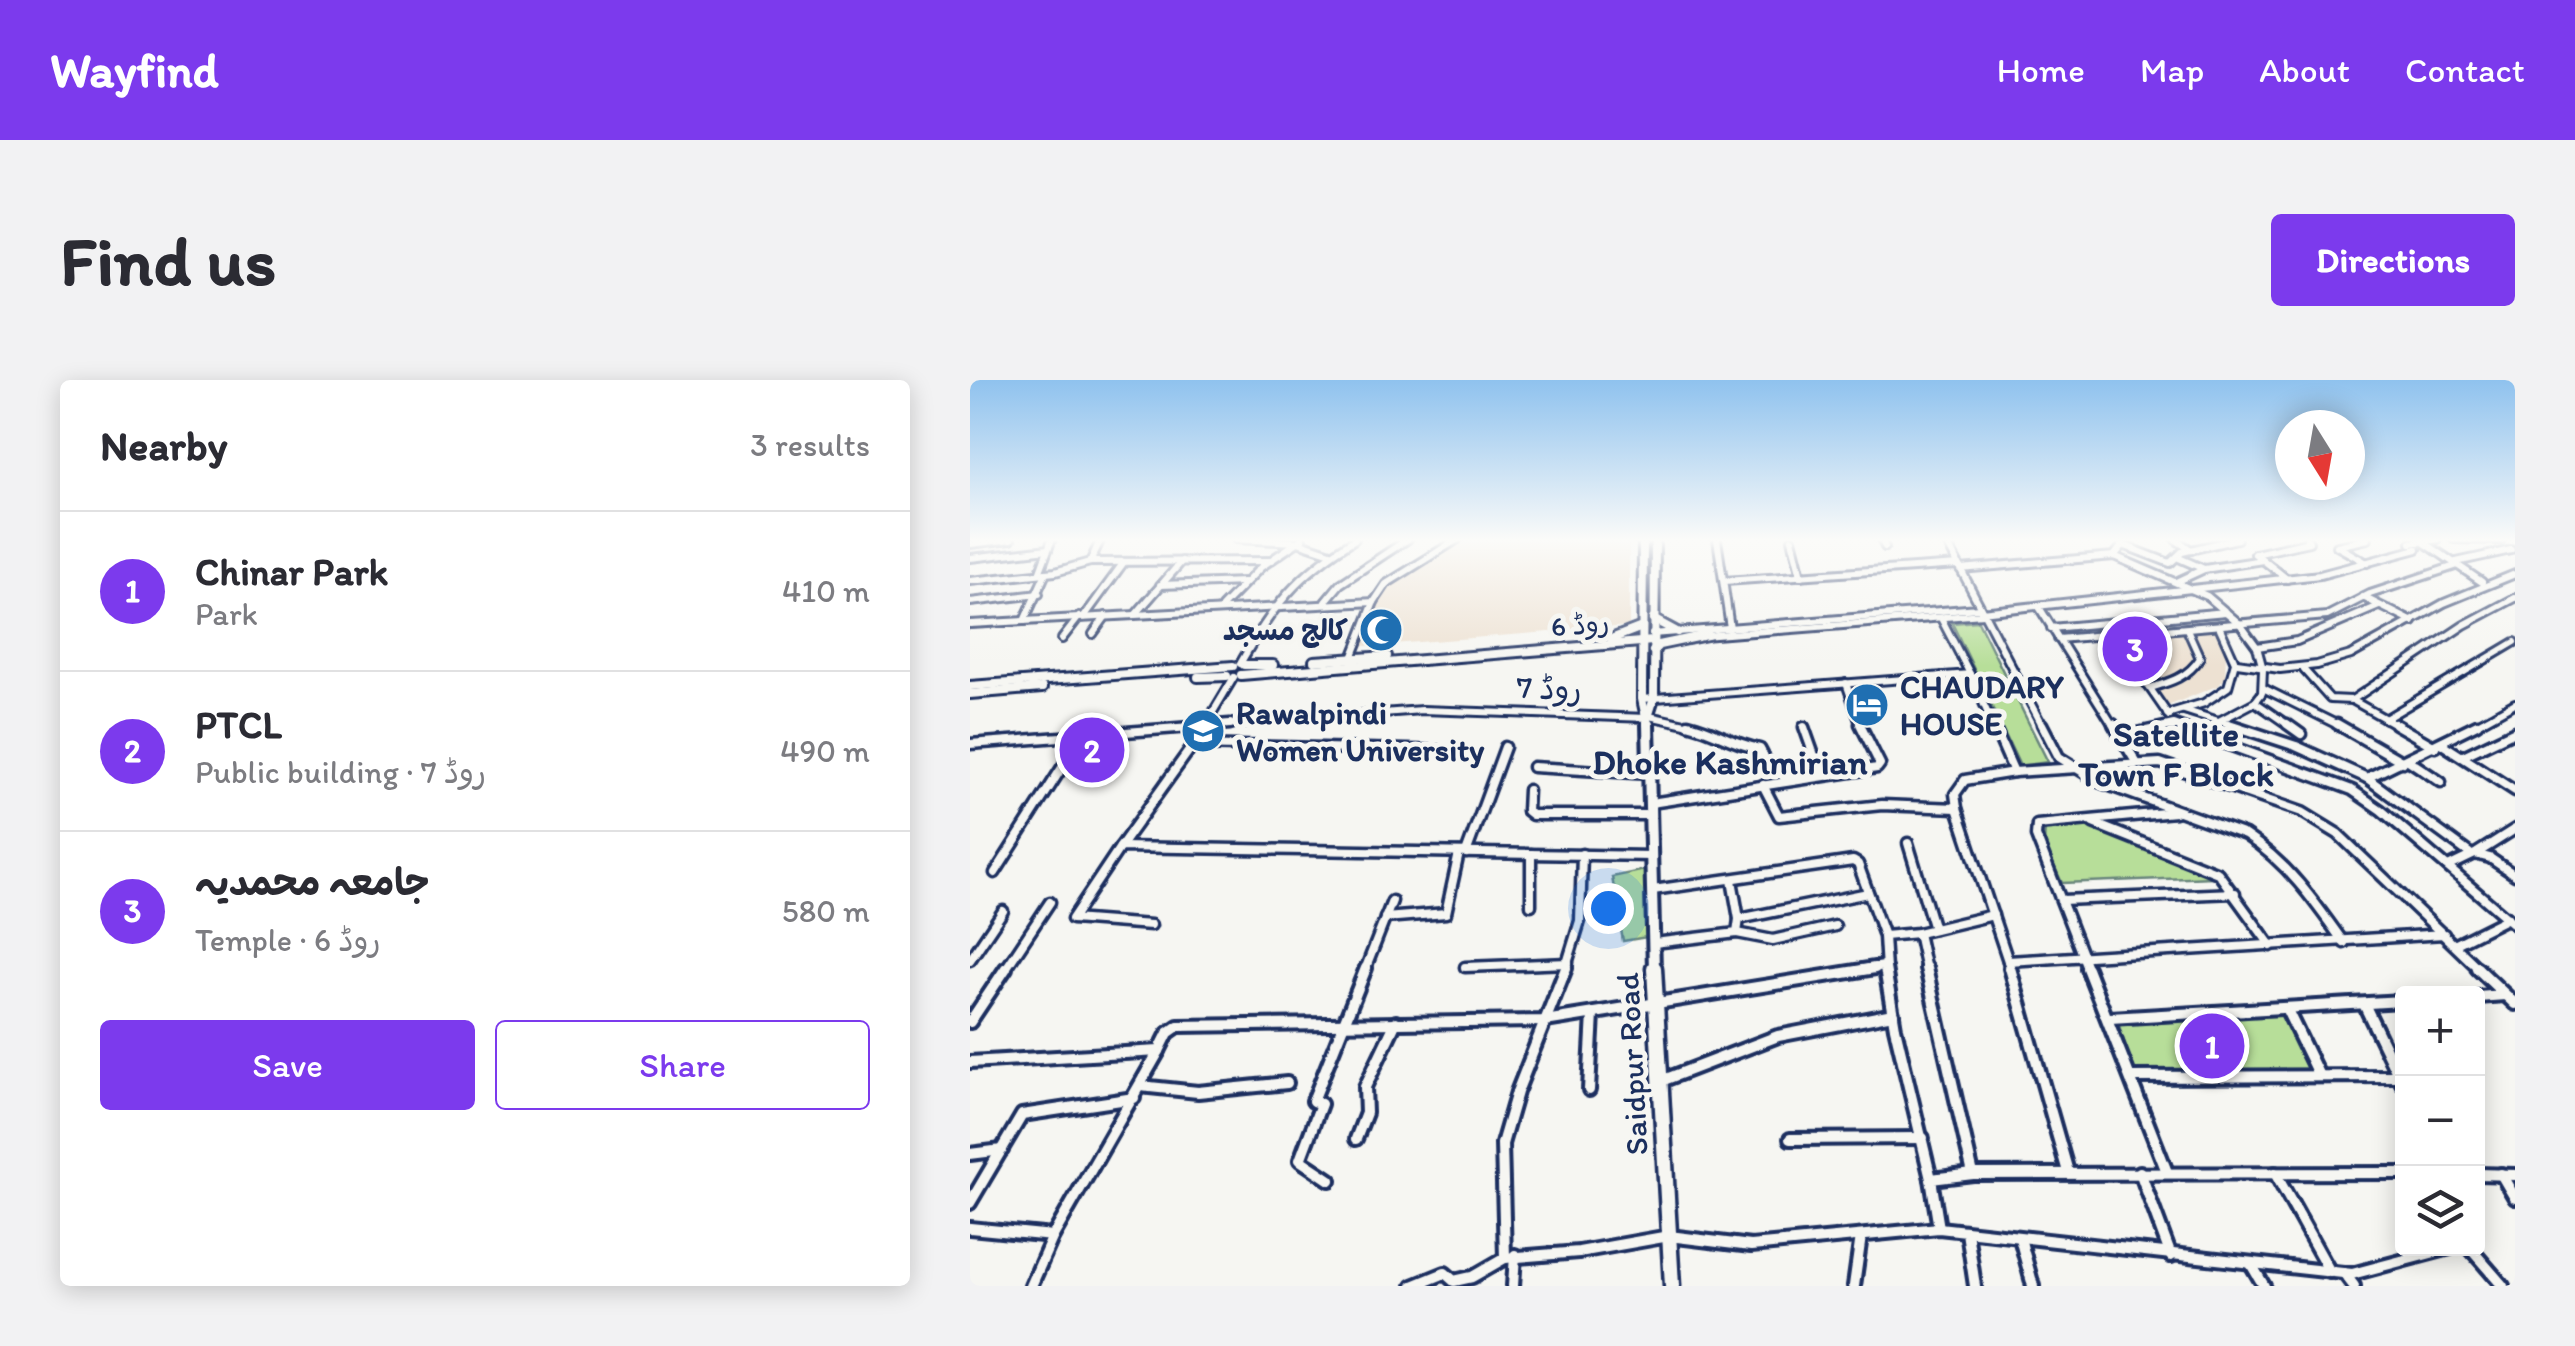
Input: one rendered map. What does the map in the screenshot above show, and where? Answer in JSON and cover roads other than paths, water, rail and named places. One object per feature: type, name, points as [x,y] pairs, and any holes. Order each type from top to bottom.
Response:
[{"type":"main road","name":"Saidpur Road","points":[[1645,581],[1654,698],[1648,717]]},
{"type":"main road","name":"Saidpur Road","points":[[1653,581],[1652,618],[1642,657],[1642,699],[1648,717],[1655,1003],[1672,1286]]},
{"type":"main road","points":[[1652,618],[1658,625],[1678,632]]},
{"type":"main road","points":[[1616,641],[1647,638],[1659,645],[1707,635]]},
{"type":"main road","name":"روڈ 6","points":[[970,686],[1647,638]]},
{"type":"main road","points":[[1616,641],[1642,657]]},
{"type":"main road","name":"روڈ 6","points":[[970,694],[1352,658],[1616,641]]},
{"type":"street","points":[[1024,621],[1041,581]]},
{"type":"street","points":[[1062,639],[1109,581]]},
{"type":"street","points":[[1136,614],[1163,581]]},
{"type":"street","points":[[1151,925],[1072,918],[1207,727],[1272,606],[1293,581]]},
{"type":"street","points":[[1324,603],[1346,581]]},
{"type":"street","points":[[1352,658],[1374,602],[1390,581]]},
{"type":"street","points":[[1724,581],[1730,628]]},
{"type":"street","points":[[1966,581],[2058,758],[2072,768],[2176,812],[2246,835],[2266,847],[2300,883],[2344,943]]},
{"type":"street","points":[[2212,581],[2216,586]]},
{"type":"street","name":"روڈ 6","points":[[1707,635],[2039,607],[2264,581]]},
{"type":"street","points":[[2058,640],[2327,616],[2363,597],[2407,581]]},
{"type":"street","points":[[2236,663],[2263,669],[2304,670],[2384,640],[2485,581]]},
{"type":"street","points":[[1221,608],[1245,582]]},
{"type":"street","points":[[1160,585],[1245,582]]},
{"type":"street","points":[[2176,582],[2226,612],[2257,648],[2263,688],[2254,702],[2219,721]]},
{"type":"street","points":[[970,602],[1039,594]]},
{"type":"street","points":[[2363,597],[2412,622]]},
{"type":"street","points":[[2304,670],[2331,702],[2352,700],[2464,625],[2515,598]]},
{"type":"street","points":[[970,624],[1374,602]]},
{"type":"street","points":[[2257,648],[2298,640],[2379,606]]},
{"type":"street","points":[[2039,607],[2136,762]]},
{"type":"street","name":"روڈ 6","points":[[1920,616],[1942,618],[1981,611]]},
{"type":"street","points":[[2051,628],[2226,612]]},
{"type":"street","points":[[1093,634],[1106,616]]},
{"type":"street","points":[[1942,618],[2014,772]]},
{"type":"street","name":"روڈ 6","points":[[1647,638],[1730,628],[1819,625]]},
{"type":"street","points":[[2167,714],[2224,694],[2233,684],[2236,663],[2219,626]]},
{"type":"street","points":[[2150,688],[2192,672],[2200,658],[2187,629]]},
{"type":"street","points":[[2113,635],[2174,725]]},
{"type":"street","points":[[2385,718],[2515,642]]},
{"type":"street","points":[[1642,699],[1970,674]]},
{"type":"street","points":[[1528,790],[1527,811],[1532,815],[1651,809],[1880,764],[1862,730],[1846,684]]},
{"type":"street","points":[[2263,688],[2314,711],[2441,782]]},
{"type":"street","points":[[2352,700],[2463,756],[2515,790]]},
{"type":"street","points":[[2254,702],[2301,734]]},
{"type":"street","points":[[2367,778],[2515,703]]},
{"type":"street","name":"روڈ 7","points":[[970,744],[1422,710],[1648,717],[1713,730],[1728,743],[1760,748],[1771,770],[1794,780]]},
{"type":"street","points":[[2184,710],[2296,746],[2367,778],[2473,853],[2515,875]]},
{"type":"street","points":[[2118,737],[2174,725],[2352,790],[2381,810],[2511,921],[2456,944]]},
{"type":"street","points":[[1804,727],[1821,776]]},
{"type":"street","points":[[2463,756],[2515,731]]},
{"type":"street","points":[[995,873],[1082,736]]},
{"type":"street","points":[[1193,745],[1450,751]]},
{"type":"street","points":[[1386,918],[1446,913],[1462,853],[1505,747]]},
{"type":"street","points":[[2068,1172],[2008,961],[1956,808],[1954,794],[1965,780],[2136,762],[2199,774],[2302,812],[2338,834],[2515,1004]]},
{"type":"street","points":[[1533,767],[1650,774]]},
{"type":"street","points":[[1763,785],[1780,816],[1882,805],[1956,808]]},
{"type":"street","points":[[2168,1172],[2036,836],[2037,825],[2176,812]]},
{"type":"street","points":[[2087,820],[2218,873],[2272,946]]},
{"type":"street","points":[[2448,867],[2515,829]]},
{"type":"street","points":[[1908,843],[1934,929]]},
{"type":"street","points":[[1120,847],[1652,856]]},
{"type":"street","points":[[1531,854],[1531,906]]},
{"type":"street","points":[[1513,1286],[1502,1144],[1517,1092],[1580,922],[1582,854]]},
{"type":"street","points":[[1653,890],[1853,861],[1858,864],[1884,936],[1884,966],[1893,1014],[1923,1138],[1939,1228]]},
{"type":"street","points":[[1732,880],[1740,919],[1737,934]]},
{"type":"street","points":[[2062,900],[2235,892]]},
{"type":"street","points":[[1740,919],[1868,893]]},
{"type":"street","points":[[1330,1180],[1300,1160],[1321,1104],[1313,1100],[1392,901]]},
{"type":"street","points":[[970,1022],[1050,902]]},
{"type":"street","points":[[970,960],[1003,911]]},
{"type":"street","points":[[1884,936],[1918,933],[1992,915]]},
{"type":"street","points":[[1654,942],[1737,934],[1746,938],[1788,938],[1835,926]]},
{"type":"street","points":[[1918,933],[1973,1174]]},
{"type":"street","points":[[2008,961],[2444,934]]},
{"type":"street","points":[[1465,967],[1568,962]]},
{"type":"street","points":[[1031,1286],[1053,1236],[1168,1033],[1178,1026],[1546,1020],[1884,966]]},
{"type":"street","points":[[2485,996],[2505,995]]},
{"type":"street","points":[[2110,1018],[2395,1002]]},
{"type":"street","points":[[2364,1004],[2400,1076]]},
{"type":"street","points":[[2288,1010],[2319,1076]]},
{"type":"street","points":[[1589,1090],[1593,1014]]},
{"type":"street","points":[[1661,1082],[1695,1073],[1719,1056],[1767,1040],[1893,1014]]},
{"type":"street","points":[[1356,1139],[1366,1112],[1365,1087],[1396,1022]]},
{"type":"street","points":[[970,1062],[1158,1051]]},
{"type":"street","points":[[2132,1077],[2395,1079]]},
{"type":"street","points":[[1140,1086],[1198,1092],[1287,1083]]},
{"type":"street","points":[[970,1203],[1024,1114],[1134,1098]]},
{"type":"street","points":[[1790,1139],[1923,1138]]},
{"type":"street","points":[[970,1154],[1002,1150]]},
{"type":"street","points":[[1931,1179],[2068,1172],[2395,1173]]},
{"type":"street","points":[[2140,1172],[2171,1256]]},
{"type":"street","points":[[2274,1173],[2330,1272]]},
{"type":"street","points":[[2485,1174],[2515,1175]]},
{"type":"street","points":[[2500,1174],[2515,1198]]},
{"type":"street","points":[[970,1228],[1053,1236]]},
{"type":"street","points":[[1414,1286],[1445,1273],[1454,1283],[1510,1256],[1579,1252],[1669,1236],[1751,1246],[1939,1228],[2344,1273],[2416,1256]]},
{"type":"street","points":[[1967,1232],[1975,1286]]},
{"type":"street","points":[[1854,1286],[1861,1236]]},
{"type":"street","points":[[2020,1238],[2033,1286]]},
{"type":"street","points":[[2477,1256],[2504,1286]]},
{"type":"street","points":[[2251,1264],[2264,1286]]},
{"type":"street","points":[[2344,1273],[2354,1286]]},
{"type":"place","name":"کالج مسجد","points":[[1381,630]]},
{"type":"place","name":"جامعہ محمدیہ","points":[[2135,649]]},
{"type":"place","name":"CHAUDARY HOUSE","points":[[1867,705]]},
{"type":"place","name":"Rawalpindi Women University","points":[[1203,731]]},
{"type":"place","name":"PTCL","points":[[1092,750]]},
{"type":"place","name":"Chinar Park","points":[[2212,1046]]},
{"type":"district","name":"Satellite Town F Block","points":[[2176,754]]},
{"type":"district","name":"Dhoke Kashmirian","points":[[1730,762]]}]
